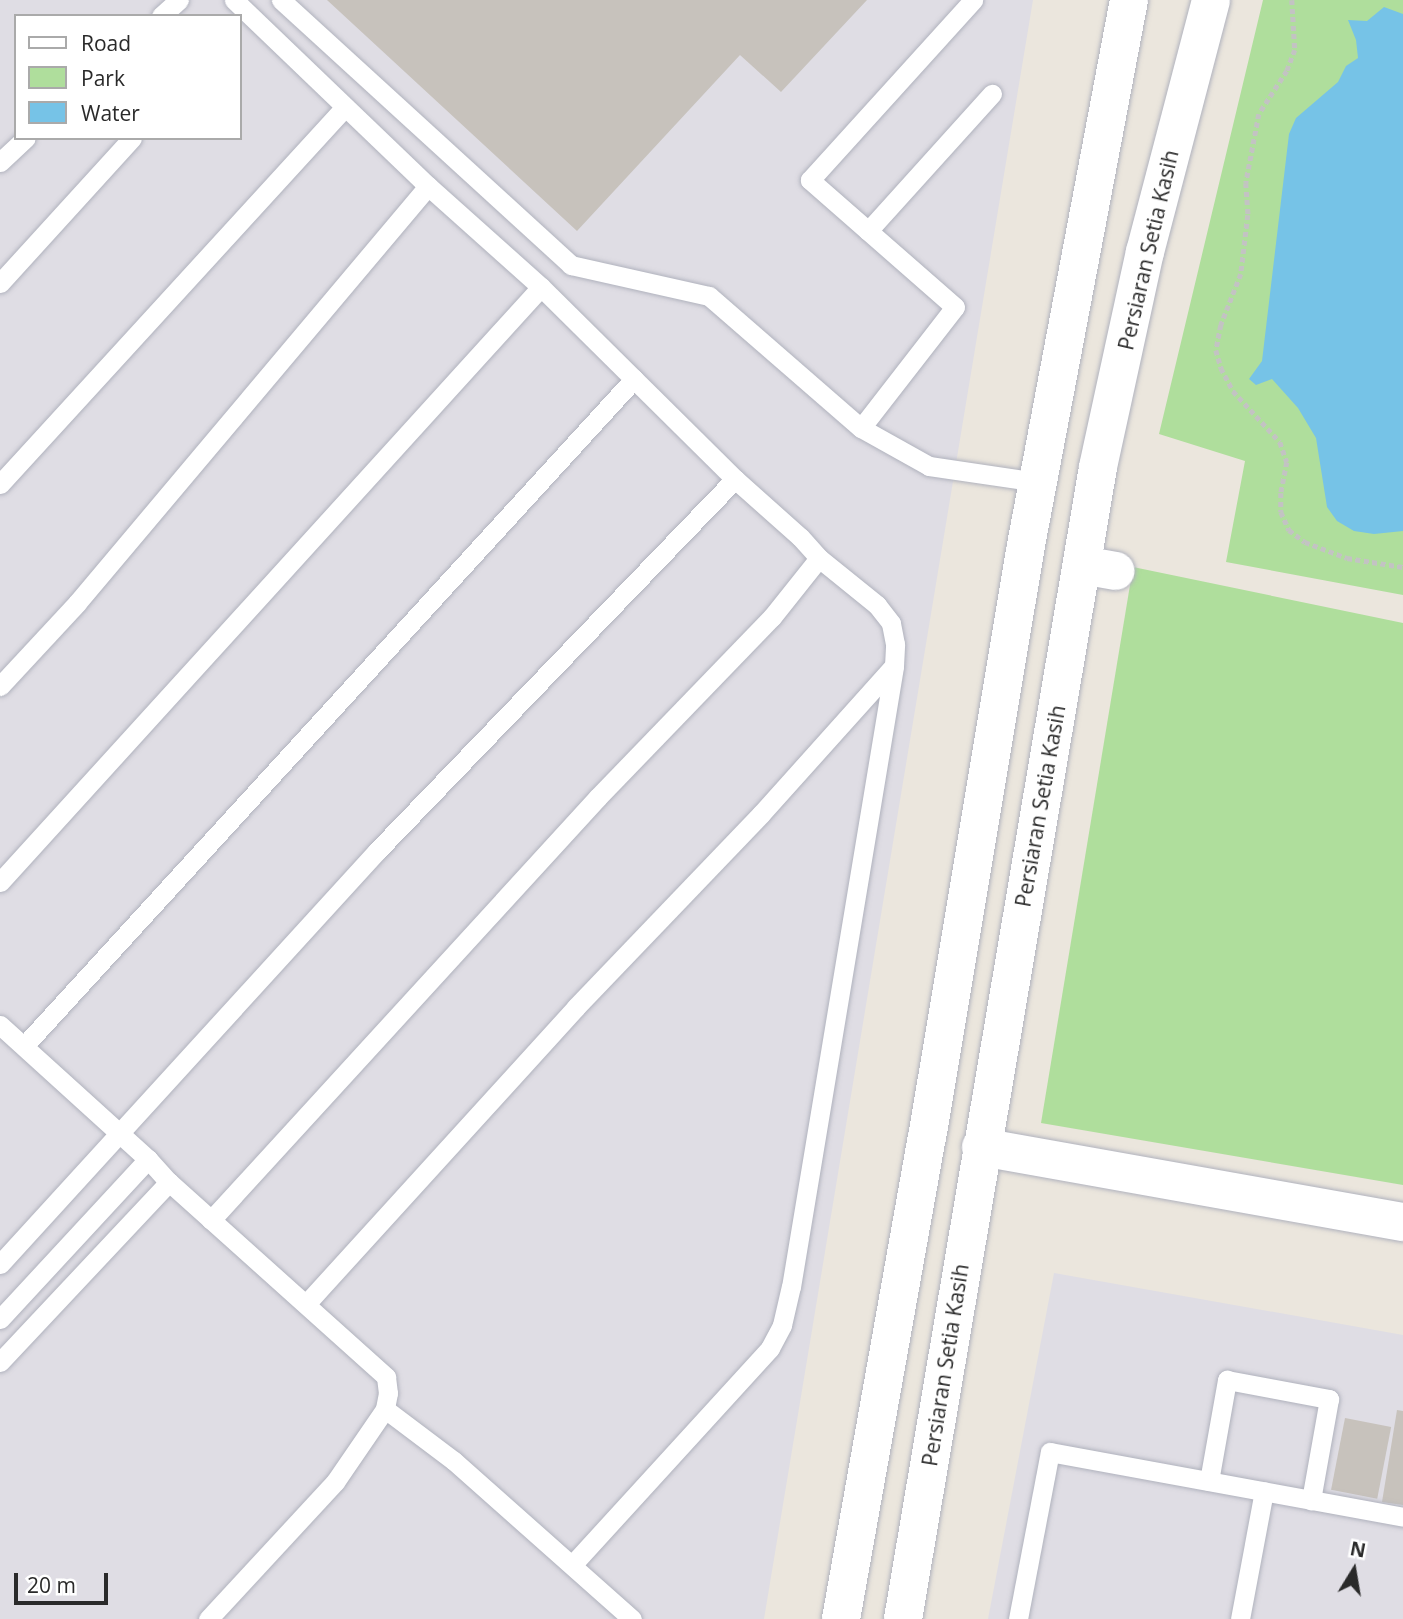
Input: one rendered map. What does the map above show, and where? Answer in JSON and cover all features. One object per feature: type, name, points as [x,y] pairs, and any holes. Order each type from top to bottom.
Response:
[{"type":"street","points":[[841,1619],[1037,482],[1129,0]]},
{"type":"street","name":"Persiaran Setia Kasih","points":[[903,1619],[981,1147],[1098,568],[1098,467],[1145,252],[1211,0]]},
{"type":"street","points":[[981,1147],[1403,1222]]},
{"type":"lane","points":[[163,14],[179,0]]},
{"type":"lane","points":[[281,0],[572,265],[709,296],[861,428],[929,466],[1037,482]]},
{"type":"lane","points":[[861,428],[955,307],[810,180],[974,0]]},
{"type":"lane","points":[[241,10],[428,186],[541,287],[735,479],[800,537],[819,558],[869,598],[891,622],[895,644],[894,666],[792,1287],[782,1325],[770,1348],[573,1564]]},
{"type":"lane","points":[[868,231],[992,94]]},
{"type":"lane","points":[[0,484],[345,107]]},
{"type":"lane","points":[[0,162],[24,140]]},
{"type":"lane","points":[[0,283],[130,140]]},
{"type":"lane","points":[[0,686],[77,603],[428,186]]},
{"type":"lane","points":[[0,882],[541,287]]},
{"type":"lane","points":[[23,1046],[634,379]]},
{"type":"lane","points":[[0,1264],[377,851],[735,479]]},
{"type":"lane","points":[[211,1220],[598,797],[772,617],[819,558]]},
{"type":"lane","points":[[306,1304],[576,1007],[761,814],[894,666]]},
{"type":"lane","points":[[0,1025],[148,1159],[169,1182],[386,1377],[388,1394],[385,1409],[335,1482],[208,1619]]},
{"type":"lane","points":[[0,1319],[148,1159]]},
{"type":"lane","points":[[0,1362],[169,1182]]},
{"type":"lane","points":[[1209,1481],[1227,1380],[1329,1399],[1311,1500]]},
{"type":"lane","points":[[385,1409],[454,1461],[632,1619]]},
{"type":"lane","points":[[1018,1619],[1050,1452],[1403,1517]]},
{"type":"lane","points":[[1240,1619],[1264,1491]]},
{"type":"path","points":[[1293,0],[1295,50],[1287,71],[1259,114],[1246,183],[1248,215],[1241,274],[1221,325],[1216,350],[1221,369],[1233,391],[1280,442],[1287,463],[1281,493],[1281,512],[1289,530],[1305,542],[1347,558],[1403,567]]},
{"type":"shaded area","points":[[0,0],[1033,0],[764,1619],[0,1619]]},
{"type":"shaded area","points":[[1054,1273],[1403,1335],[1403,1619],[988,1619]]},
{"type":"green space","points":[[1263,0],[1403,0],[1403,595],[1226,562],[1245,461],[1159,434]]},
{"type":"green space","points":[[1133,567],[1403,623],[1403,1185],[1041,1123]]},
{"type":"water","points":[[1384,7],[1403,14],[1403,531],[1374,534],[1354,531],[1337,521],[1327,507],[1316,438],[1298,408],[1272,379],[1256,385],[1249,379],[1262,361],[1289,134],[1296,118],[1338,82],[1346,66],[1358,58],[1356,40],[1348,20],[1367,21]]},
{"type":"building","points":[[327,0],[867,0],[781,92],[740,55],[577,231]]},
{"type":"building","points":[[1397,1410],[1403,1411],[1403,1505],[1382,1502]]},
{"type":"building","points":[[1345,1418],[1391,1427],[1377,1499],[1331,1490]]}]
